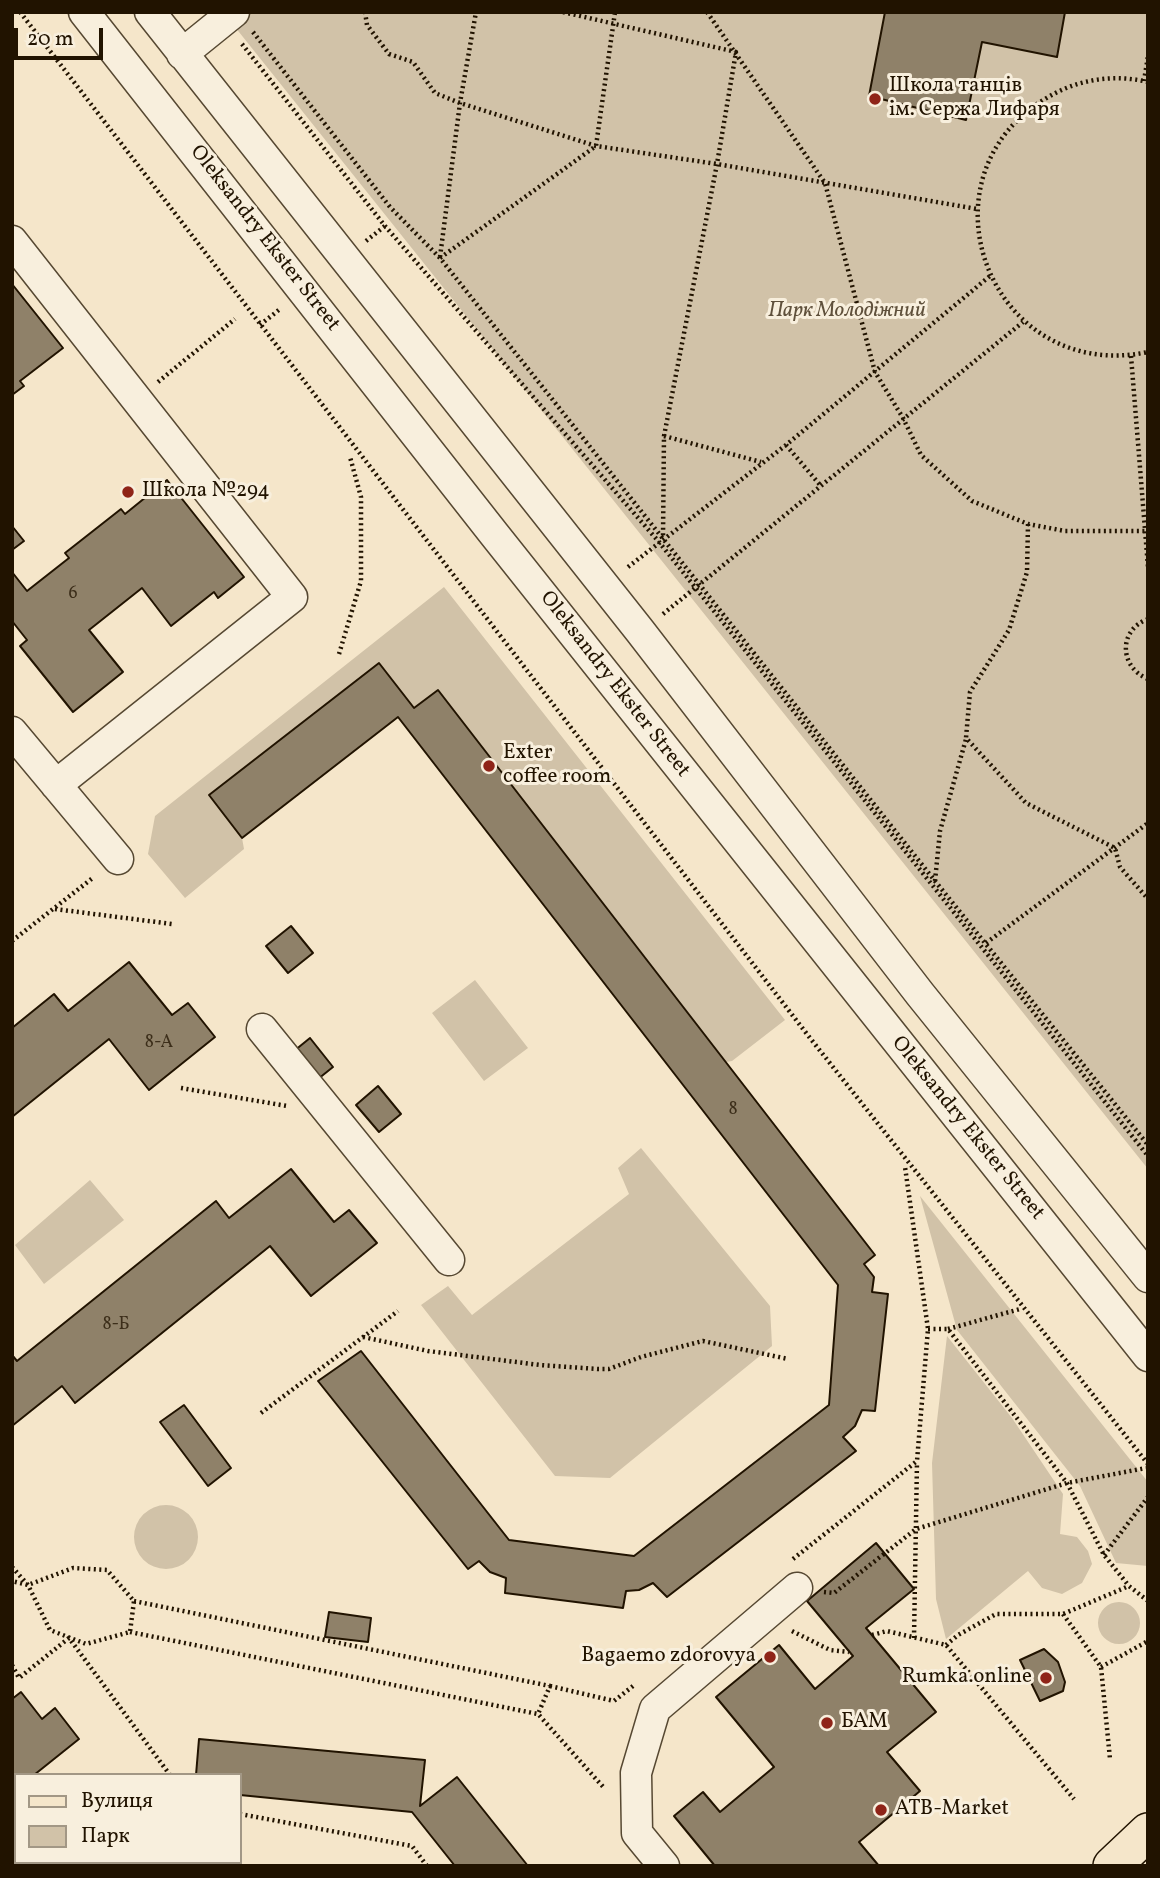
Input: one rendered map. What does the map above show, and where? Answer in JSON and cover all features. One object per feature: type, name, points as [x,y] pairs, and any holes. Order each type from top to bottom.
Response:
[{"type":"main road","points":[[1112,1866],[1148,1832]]},
{"type":"street","name":"Oleksandry Ekster Street","points":[[84,12],[1148,1356]]},
{"type":"street","points":[[150,12],[640,631],[920,994],[1148,1277]]},
{"type":"street","points":[[183,54],[235,19]]},
{"type":"street","points":[[12,241],[292,597],[56,785]]},
{"type":"street","points":[[12,732],[118,859]]},
{"type":"street","points":[[262,1029],[449,1260]]},
{"type":"street","points":[[664,1866],[638,1833],[636,1773],[655,1709],[794,1575]]},
{"type":"path","points":[[20,12],[810,1038],[1147,1466],[1067,1483],[916,1529],[834,1593],[794,1575],[917,1461]]},
{"type":"path","points":[[365,12],[367,25],[389,54],[413,62],[435,93],[460,103],[596,146],[977,209]]},
{"type":"path","points":[[440,258],[460,103],[476,12]]},
{"type":"path","points":[[563,12],[736,52]]},
{"type":"path","points":[[440,258],[596,146],[615,12]]},
{"type":"path","points":[[707,12],[825,183],[875,373],[903,418],[921,455],[972,501],[1028,524],[1065,531],[1147,531]]},
{"type":"path","points":[[235,19],[390,207],[440,258],[1148,1156]]},
{"type":"path","points":[[235,19],[385,226],[661,540]]},
{"type":"path","points":[[661,540],[664,436],[736,52]]},
{"type":"path","points":[[1148,56],[1146,81],[1105,78],[1066,87],[1031,106],[1003,134],[985,170],[977,209],[977,232],[990,276],[1004,300],[1024,321],[1047,338],[1074,350],[1102,356],[1131,356],[1148,352]]},
{"type":"path","points":[[603,586],[875,373],[990,276]]},
{"type":"path","points":[[137,399],[235,319]]},
{"type":"path","points":[[640,631],[698,587],[1024,321]]},
{"type":"path","points":[[1131,356],[1148,567]]},
{"type":"path","points":[[664,436],[761,462]]},
{"type":"path","points":[[1138,442],[1148,441]]},
{"type":"path","points":[[786,444],[821,486]]},
{"type":"path","points":[[339,654],[361,581],[361,497],[350,457]]},
{"type":"path","points":[[935,881],[940,831],[966,738],[970,692],[1009,630],[1027,572],[1028,524]]},
{"type":"path","points":[[698,587],[1148,1146]]},
{"type":"path","points":[[1148,619],[1133,628],[1125,647],[1130,666],[1137,674],[1148,678]]},
{"type":"path","points":[[966,738],[1026,803],[1115,848],[1120,867],[1148,899]]},
{"type":"path","points":[[986,943],[1148,823]]},
{"type":"path","points":[[12,941],[118,859]]},
{"type":"path","points":[[54,909],[172,924]]},
{"type":"path","points":[[181,1088],[330,1114]]},
{"type":"path","points":[[905,1167],[928,1329],[917,1461],[914,1638]]},
{"type":"path","points":[[928,1329],[948,1329],[1020,1310]]},
{"type":"path","points":[[261,1413],[398,1311]]},
{"type":"path","points":[[948,1329],[1067,1483],[1104,1555],[1129,1586],[1148,1601]]},
{"type":"path","points":[[363,1338],[428,1351],[540,1365],[598,1369],[609,1369],[641,1357],[703,1341],[788,1359]]},
{"type":"path","points":[[1104,1555],[1148,1497]]},
{"type":"path","points":[[12,1567],[28,1585],[50,1630],[86,1644],[130,1632],[538,1714],[608,1793]]},
{"type":"path","points":[[12,1581],[28,1585],[73,1568],[107,1570],[134,1601],[614,1701],[635,1685]]},
{"type":"path","points":[[946,1645],[958,1634],[996,1614],[1063,1614],[1129,1586]]},
{"type":"path","points":[[130,1632],[134,1601]]},
{"type":"path","points":[[1063,1614],[1101,1667],[1111,1759]]},
{"type":"path","points":[[872,1635],[887,1631],[946,1645],[1074,1799]]},
{"type":"path","points":[[12,1665],[19,1678],[69,1638]]},
{"type":"path","points":[[69,1638],[169,1773]]},
{"type":"path","points":[[1101,1667],[1148,1641]]},
{"type":"path","points":[[538,1714],[550,1686]]},
{"type":"path","points":[[242,1814],[412,1846],[428,1866]]},
{"type":"green space","name":"Парк Молодіжний","points":[[223,12],[1148,12],[1148,1169]]},
{"type":"green space","points":[[444,587],[785,1020],[732,1061],[726,1062],[438,690],[414,708],[379,663],[209,794],[242,838],[244,849],[185,898],[148,854],[155,816]]},
{"type":"green space","points":[[475,980],[528,1048],[484,1081],[432,1013]]},
{"type":"green space","points":[[641,1148],[770,1306],[772,1346],[610,1478],[555,1476],[421,1305],[448,1286],[472,1315],[629,1194],[618,1168]]},
{"type":"green space","points":[[90,1180],[124,1220],[44,1284],[15,1245]]},
{"type":"green space","points":[[920,1196],[1148,1482],[1148,1566],[1116,1563],[1080,1486],[957,1330]]},
{"type":"green space","points":[[947,1336],[1012,1418],[1063,1494],[1060,1534],[1077,1537],[1088,1551],[1092,1564],[1082,1583],[1062,1594],[1042,1588],[1028,1571],[946,1639],[936,1599],[932,1463]]},
{"type":"green space","points":[[166,1505],[184,1511],[192,1519],[198,1537],[192,1555],[184,1563],[166,1569],[148,1563],[140,1555],[134,1537],[140,1519],[148,1511]]},
{"type":"green space","points":[[1119,1602],[1134,1608],[1140,1623],[1134,1638],[1119,1644],[1104,1638],[1098,1623],[1104,1608]]},
{"type":"building","points":[[885,12],[1065,12],[1057,57],[982,42],[966,120],[869,96]]},
{"type":"building","points":[[12,284],[63,348],[20,381],[24,386],[12,395]]},
{"type":"building","points":[[167,480],[244,577],[218,598],[214,592],[171,626],[142,588],[89,630],[123,672],[73,712],[20,646],[27,640],[12,621],[12,572],[27,591],[69,558],[65,553],[121,509],[125,514]]},
{"type":"building","points":[[12,526],[24,541],[12,550]]},
{"type":"building","points":[[379,663],[414,708],[438,690],[875,1255],[864,1264],[874,1277],[872,1292],[888,1294],[875,1411],[862,1410],[855,1426],[843,1437],[856,1451],[667,1597],[653,1583],[639,1590],[626,1591],[623,1608],[505,1593],[506,1578],[490,1572],[479,1561],[468,1569],[318,1381],[361,1351],[509,1540],[634,1556],[829,1405],[838,1285],[398,717],[242,838],[209,795]]},
{"type":"building","points":[[291,926],[313,953],[288,973],[266,946]]},
{"type":"building","points":[[129,962],[172,1015],[188,1003],[215,1037],[149,1090],[109,1039],[12,1117],[12,1028],[54,994],[68,1011]]},
{"type":"building","points":[[310,1038],[333,1067],[318,1079],[294,1051]]},
{"type":"building","points":[[378,1086],[401,1114],[379,1132],[356,1105]]},
{"type":"building","points":[[291,1169],[334,1222],[349,1210],[377,1243],[311,1296],[270,1246],[75,1403],[62,1386],[12,1426],[12,1355],[17,1361],[216,1201],[229,1218]]},
{"type":"building","points":[[184,1405],[231,1468],[208,1486],[160,1422]]},
{"type":"building","points":[[876,1543],[914,1589],[866,1628],[936,1712],[887,1752],[920,1791],[859,1842],[879,1866],[715,1866],[674,1816],[703,1792],[720,1812],[774,1767],[716,1697],[779,1645],[815,1689],[853,1656],[807,1601]]},
{"type":"building","points":[[329,1612],[371,1618],[368,1642],[325,1637]]},
{"type":"building","name":"Rumka.online","points":[[1044,1649],[1058,1662],[1065,1682],[1063,1691],[1040,1701],[1020,1660]]},
{"type":"building","points":[[21,1692],[42,1719],[55,1708],[79,1739],[36,1773],[14,1773],[12,1792],[12,1699]]},
{"type":"building","points":[[199,1739],[425,1760],[420,1806],[457,1777],[528,1866],[455,1866],[412,1812],[242,1795],[242,1773],[196,1773]]},
{"type":"place","name":"Школа танців ім. Сержа Лифаря","points":[[875,99]]},
{"type":"place","name":"Школа №294","points":[[128,492]]},
{"type":"place","name":"Exter coffee room","points":[[489,766]]},
{"type":"place","name":"Bagaemo zdorovya","points":[[770,1657]]},
{"type":"place","name":"Rumka.online","points":[[1046,1678]]},
{"type":"place","name":"БАМ","points":[[827,1723]]},
{"type":"place","name":"ATB-Market","points":[[881,1810]]}]
